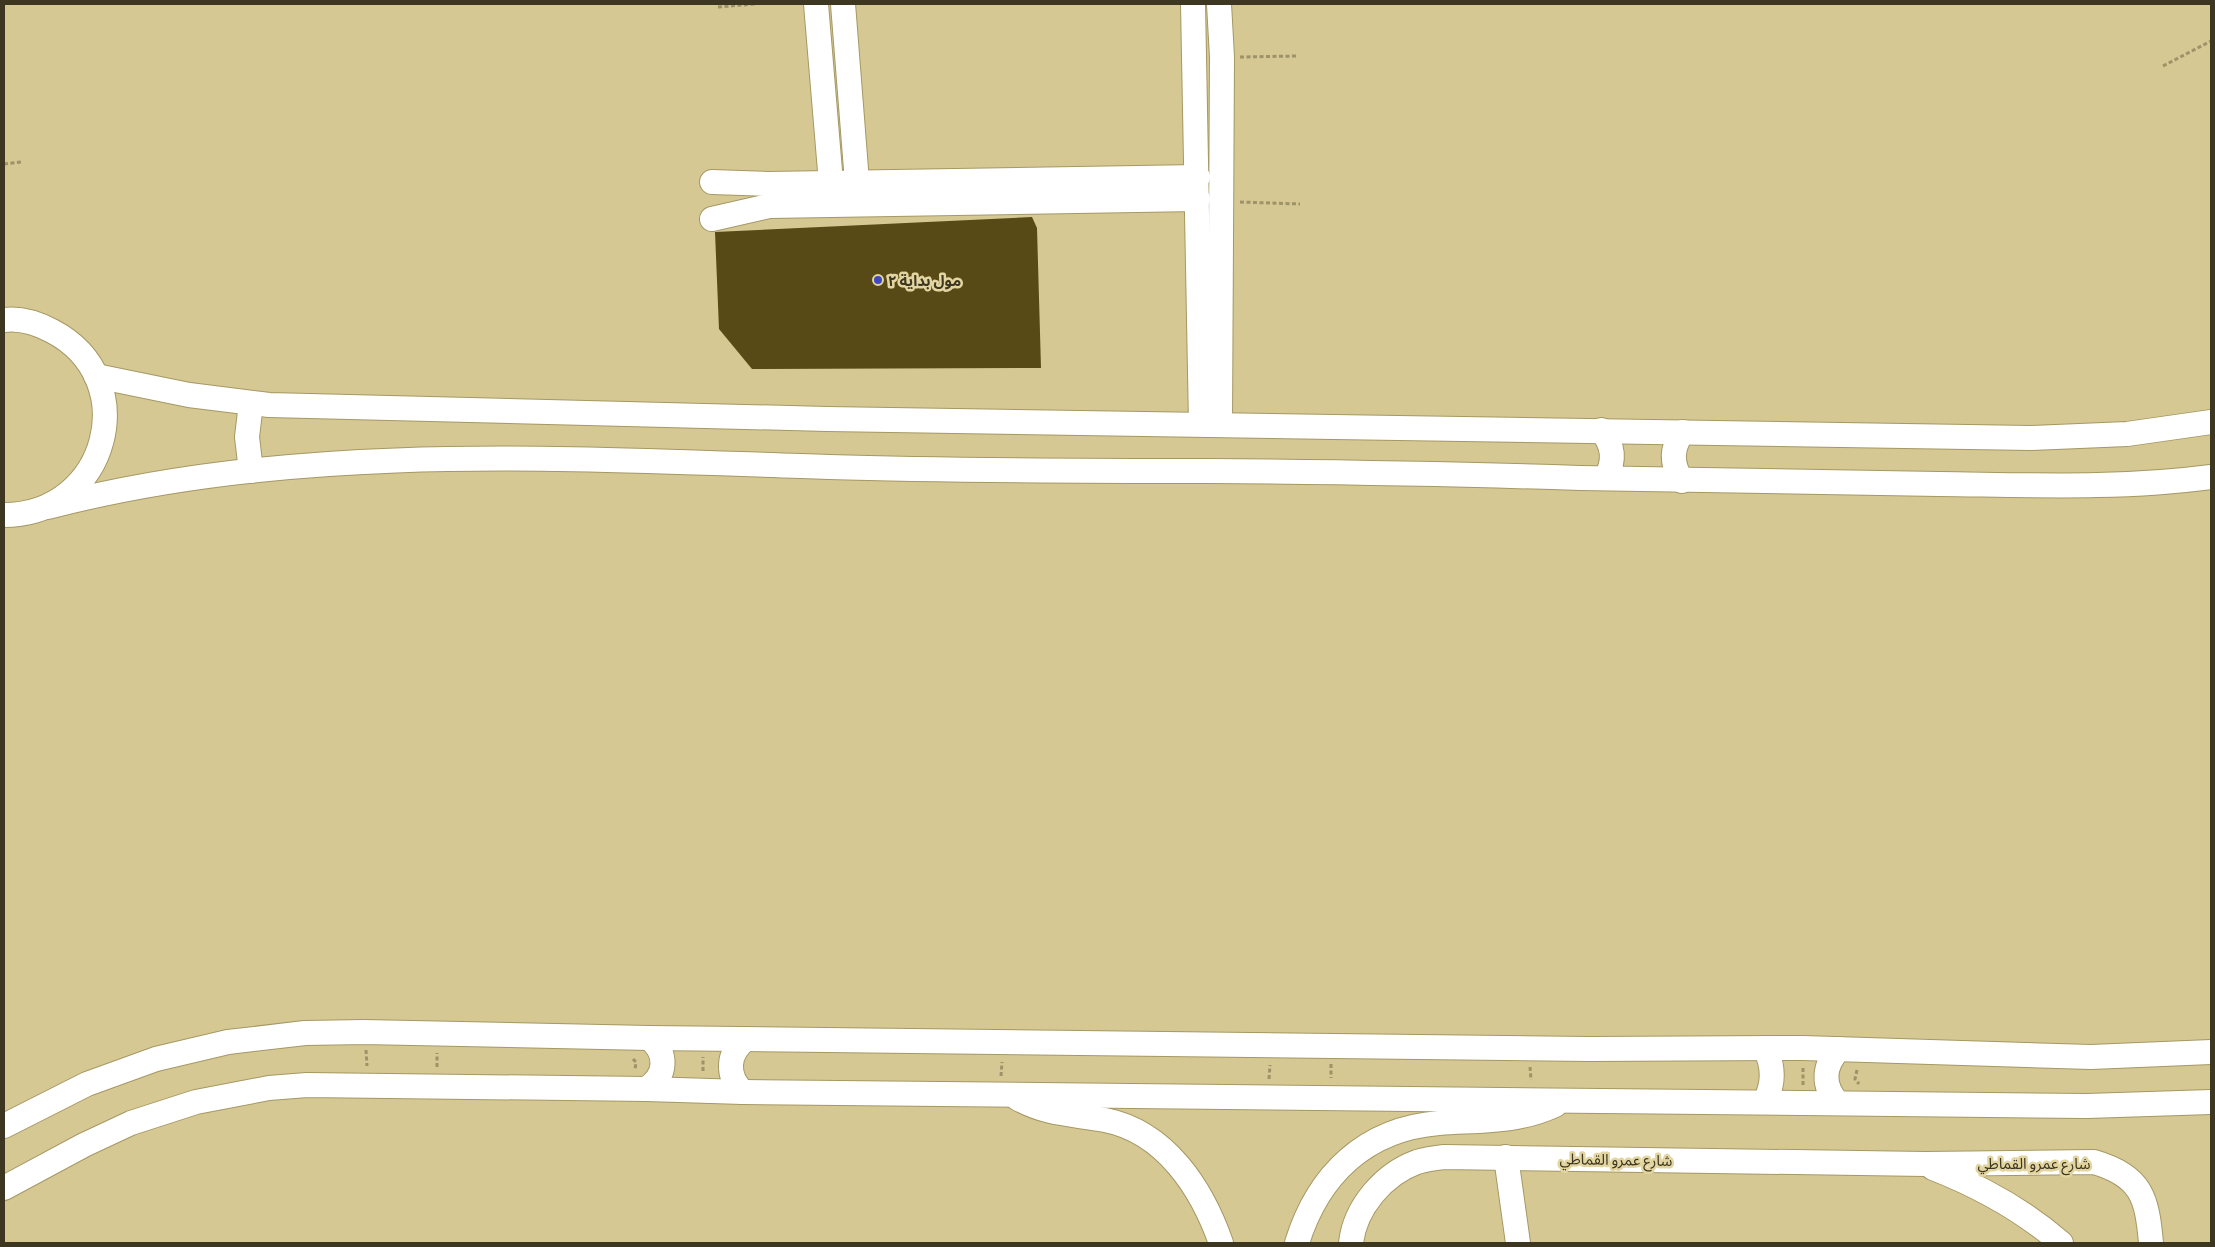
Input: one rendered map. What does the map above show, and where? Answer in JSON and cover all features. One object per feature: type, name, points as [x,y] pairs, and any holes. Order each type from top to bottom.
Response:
[{"type":"street","points":[[816,4],[831,183]]},
{"type":"street","points":[[843,4],[857,182]]},
{"type":"street","points":[[1193,4],[1198,188],[1210,324],[1211,424]]},
{"type":"street","points":[[1210,324],[1222,202],[1222,57],[1219,4]]},
{"type":"street","points":[[712,182],[791,194],[1198,188]]},
{"type":"street","points":[[712,219],[770,206],[791,194],[831,183],[1198,188]]},
{"type":"street","points":[[4,320],[11,319],[39,324],[64,338],[83,355],[96,376],[104,406],[104,437],[93,466],[74,490],[48,507]]},
{"type":"street","points":[[96,376],[158,390],[251,403],[809,418],[1211,424],[1426,430],[1601,430],[2031,438],[2127,434],[2211,422]]},
{"type":"street","points":[[251,403],[247,437],[251,470]]},
{"type":"street","points":[[1601,430],[1608,438],[1613,459],[1606,478]]},
{"type":"street","points":[[1682,481],[1674,465],[1673,456],[1674,447],[1683,432]]},
{"type":"street","points":[[4,517],[27,514],[48,507],[129,488],[251,470],[374,462],[498,460],[747,463],[944,469],[1406,474],[1682,481],[2092,485],[2179,481],[2211,477]]},
{"type":"street","points":[[4,1126],[86,1084],[178,1053],[266,1036],[305,1033],[364,1032],[438,1035],[746,1039],[1331,1059],[1528,1048],[1803,1048],[2091,1057],[2211,1052]]},
{"type":"street","points":[[646,1089],[657,1080],[663,1068],[662,1054],[649,1038]]},
{"type":"street","points":[[743,1092],[734,1082],[731,1061],[736,1048],[746,1039]]},
{"type":"street","points":[[1765,1102],[1772,1085],[1773,1075],[1770,1057],[1766,1048]]},
{"type":"street","points":[[1838,1103],[1828,1089],[1826,1080],[1828,1063],[1839,1049]]},
{"type":"street","points":[[4,1188],[84,1144],[123,1127],[196,1102],[269,1088],[307,1085],[743,1092],[1001,1085],[1269,1083],[1565,1100],[2087,1106],[2211,1102]]},
{"type":"street","points":[[1001,1085],[1050,1113],[1107,1121],[1137,1130],[1151,1138],[1178,1165],[1190,1182],[1211,1219],[1221,1243]]},
{"type":"street","points":[[1297,1243],[1315,1198],[1348,1159],[1369,1144],[1392,1132],[1411,1126],[1524,1117],[1565,1100]]},
{"type":"street","name":"شارع عمرو القماطي","points":[[1351,1243],[1361,1213],[1375,1191],[1395,1173],[1418,1162],[1444,1156],[1925,1164],[2094,1162],[2115,1168],[2133,1181],[2144,1199],[2151,1243]]},
{"type":"street","points":[[1506,1158],[1518,1243]]},
{"type":"street","name":"شارع عمرو القماطي","points":[[1925,1164],[1995,1197],[2028,1218],[2060,1243]]},
{"type":"path","points":[[718,7],[755,4]]},
{"type":"path","points":[[2162,66],[2211,41]]},
{"type":"path","points":[[1222,57],[1298,56]]},
{"type":"path","points":[[4,164],[21,162]]},
{"type":"path","points":[[1222,202],[1300,204]]},
{"type":"path","points":[[364,1032],[369,1085]]},
{"type":"path","points":[[436,1087],[438,1035]]},
{"type":"path","points":[[702,1091],[703,1039]]},
{"type":"path","points":[[1528,1048],[1531,1081]]},
{"type":"path","points":[[1802,1102],[1803,1048]]},
{"type":"path","points":[[993,1059],[1003,1059],[1001,1085]]},
{"type":"path","points":[[1331,1059],[1331,1080]]},
{"type":"path","points":[[1269,1083],[1270,1063],[1278,1063]]},
{"type":"path","points":[[1861,1085],[1857,1082],[1854,1074],[1856,1070],[1863,1067]]},
{"type":"path","points":[[1322,1079],[1341,1080]]},
{"type":"path","points":[[1521,1081],[1541,1081]]},
{"type":"building","name":"مول بداية ۲","points":[[1032,217],[1037,228],[1041,368],[752,369],[719,329],[715,232]]},
{"type":"place","name":"مول بداية ۲","points":[[878,280]]}]
